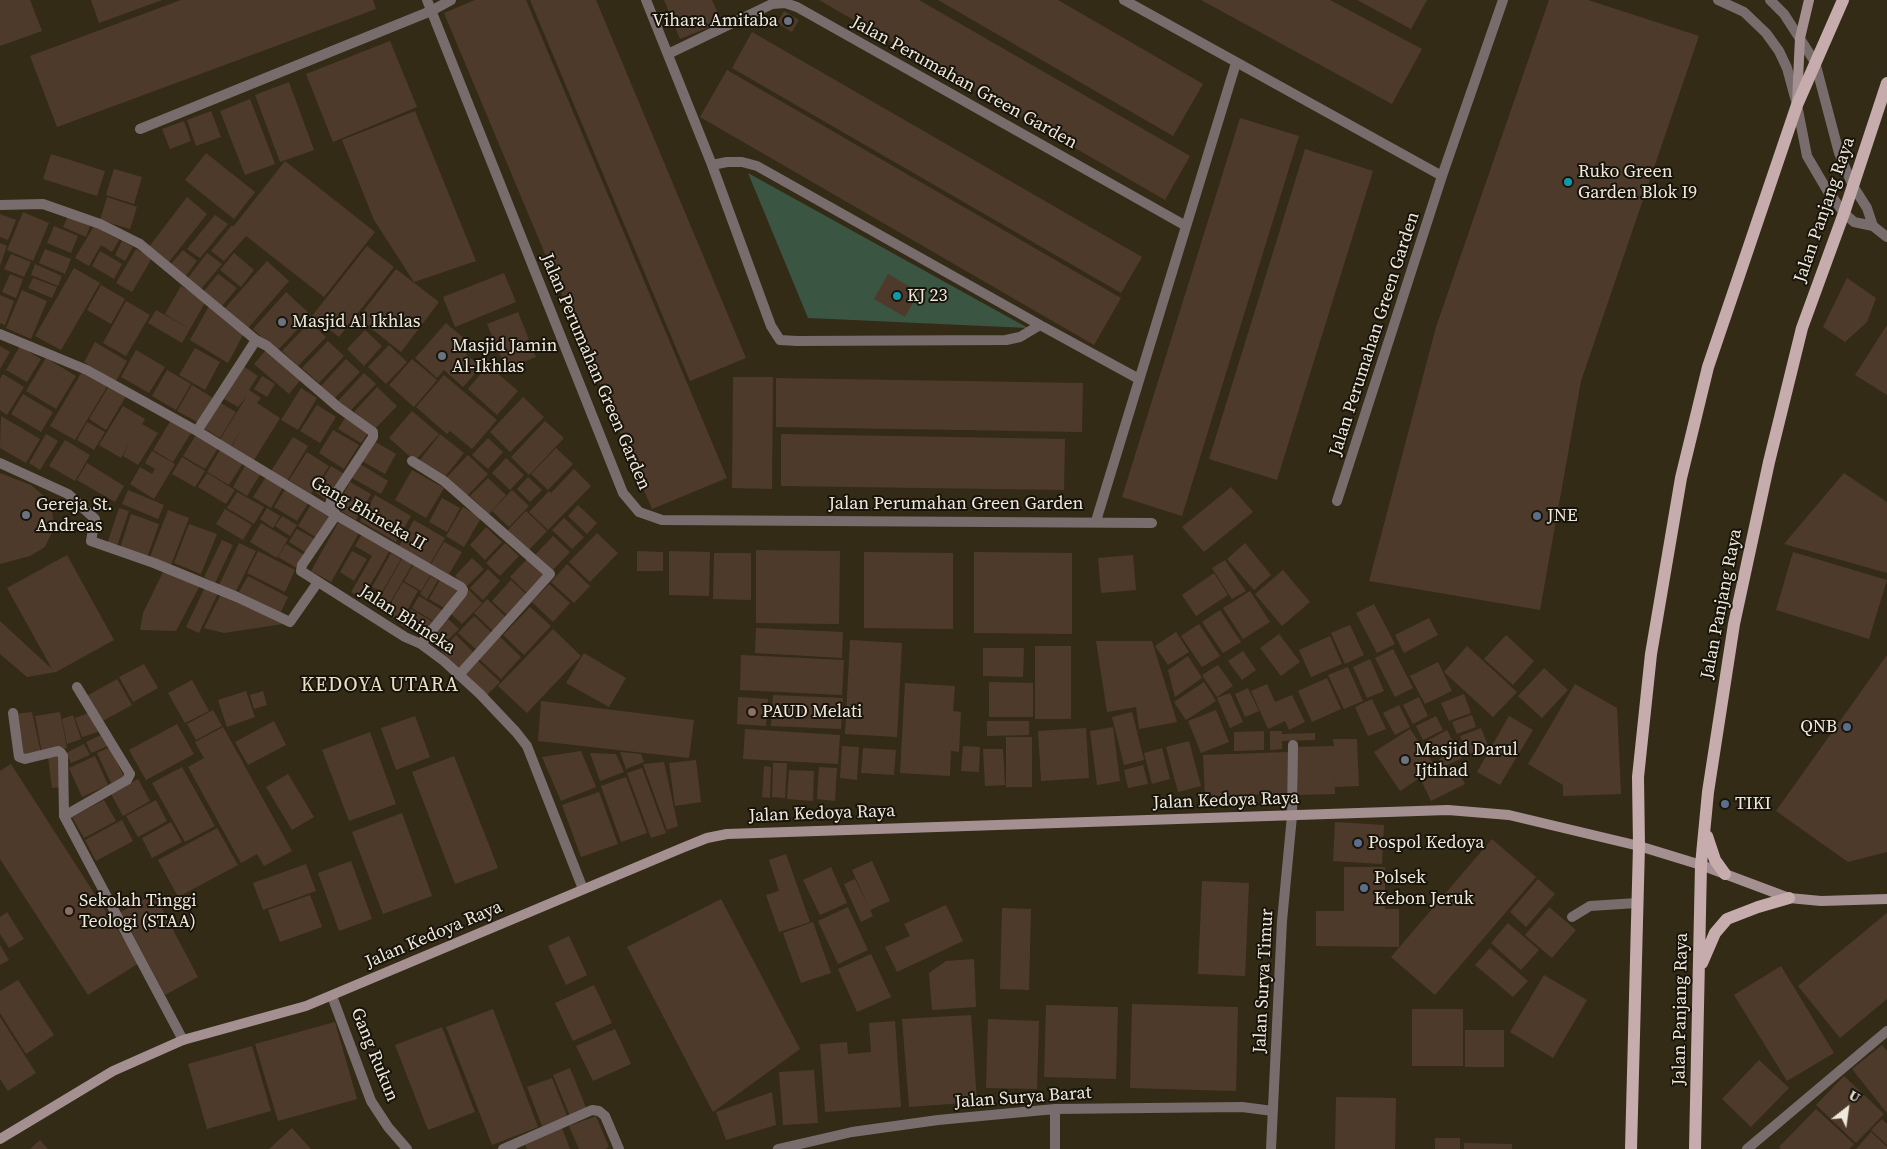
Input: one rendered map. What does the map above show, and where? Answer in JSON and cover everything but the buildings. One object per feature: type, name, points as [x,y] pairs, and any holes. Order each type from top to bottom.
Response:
[{"type":"main road","points":[[1631,1149],[1639,846],[1638,777],[1650,654],[1681,478],[1708,367],[1797,105],[1843,0]]},
{"type":"main road","name":"Jalan Panjang Raya","points":[[1695,1149],[1701,865],[1734,624],[1769,462],[1802,328],[1844,213],[1887,83]]},
{"type":"main road","points":[[1705,826],[1708,844],[1715,860],[1725,874]]},
{"type":"main road","points":[[1700,968],[1715,933],[1727,919],[1789,898]]},
{"type":"street","name":"Jalan Perumahan Green Garden","points":[[427,0],[623,493],[638,512],[662,520],[1096,521],[1152,523]]},
{"type":"street","points":[[140,129],[431,11],[451,0]]},
{"type":"street","points":[[646,0],[712,165],[771,326],[780,340],[1006,340],[1020,337],[1040,325]]},
{"type":"street","points":[[1124,0],[1442,176]]},
{"type":"street","name":"Jalan Perumahan Green Garden","points":[[1337,501],[1442,176],[1503,0]]},
{"type":"street","points":[[1718,0],[1744,12],[1766,33],[1779,52],[1787,68],[1797,105],[1807,156],[1827,190],[1844,213],[1854,222],[1873,226],[1887,237]]},
{"type":"street","points":[[1770,0],[1784,14],[1815,62],[1839,153],[1853,186],[1867,208],[1873,226]]},
{"type":"street","points":[[1797,105],[1800,38],[1809,0]]},
{"type":"street","name":"Jalan Perumahan Green Garden","points":[[668,54],[772,4],[785,3],[1186,226]]},
{"type":"street","name":"Jalan Perumahan Green Garden","points":[[1096,521],[1236,63]]},
{"type":"street","points":[[712,165],[742,162],[757,166],[1139,379]]},
{"type":"street","points":[[0,206],[43,204],[100,224],[140,244],[256,340],[267,346],[338,407],[373,432],[373,437],[331,501],[330,504],[336,515]]},
{"type":"street","name":"Gang Bhineka II","points":[[0,334],[87,370],[197,431],[336,515],[461,587],[463,590],[421,644]]},
{"type":"street","points":[[197,431],[256,340]]},
{"type":"street","points":[[412,461],[444,481],[550,574],[459,675]]},
{"type":"street","points":[[0,463],[68,494],[95,520],[91,541],[154,563],[237,597],[290,622],[318,582]]},
{"type":"street","name":"Jalan Bhineka","points":[[336,515],[302,564],[301,571],[405,637],[421,644],[444,661],[516,732],[527,746],[583,889]]},
{"type":"street","points":[[64,816],[127,780],[130,774],[77,686]]},
{"type":"street","points":[[13,713],[19,757],[25,759],[58,751],[63,756],[64,816],[183,1040]]},
{"type":"street","name":"Jalan Surya Timur","points":[[1272,1149],[1282,921],[1292,816],[1293,745]]},
{"type":"street","name":"Jalan Kedoya Raya","points":[[0,1139],[114,1071],[183,1040],[306,1006],[707,838],[727,834],[1448,810],[1509,815],[1639,846],[1701,865],[1789,898],[1821,901],[1887,899]]},
{"type":"street","points":[[1572,917],[1590,906],[1637,903]]},
{"type":"street","name":"Gang Rukun","points":[[332,996],[371,1100],[388,1127],[407,1149]]},
{"type":"street","points":[[1748,1149],[1887,1031]]},
{"type":"street","name":"Jalan Surya Barat","points":[[778,1149],[852,1132],[938,1120],[1055,1109],[1242,1107],[1273,1111]]},
{"type":"street","points":[[1055,1109],[1055,1149]]},
{"type":"street","points":[[503,1149],[592,1110],[599,1111],[605,1116],[619,1149]]},
{"type":"green space","points":[[748,173],[1028,328],[808,318]]},
{"type":"place","name":"Vihara Amitaba","points":[[788,21]]},
{"type":"place","name":"Ruko Green Garden Blok I9","points":[[1568,182]]},
{"type":"place","name":"KJ 23","points":[[897,296]]},
{"type":"place","name":"Masjid Al Ikhlas","points":[[282,322]]},
{"type":"place","name":"Masjid Jamin Al-Ikhlas","points":[[442,356]]},
{"type":"place","name":"Gereja St. Andreas","points":[[26,515]]},
{"type":"place","name":"JNE","points":[[1537,516]]},
{"type":"place","name":"PAUD Melati","points":[[752,712]]},
{"type":"place","name":"QNB","points":[[1847,727]]},
{"type":"place","name":"Masjid Darul Ijtihad","points":[[1405,760]]},
{"type":"place","name":"TIKI","points":[[1725,804]]},
{"type":"place","name":"Pospol Kedoya","points":[[1358,843]]},
{"type":"place","name":"Polsek Kebon Jeruk","points":[[1364,888]]},
{"type":"place","name":"Sekolah Tinggi Teologi (STAA)","points":[[69,911]]},
{"type":"district","name":"KEDOYA UTARA","points":[[380,686]]}]
